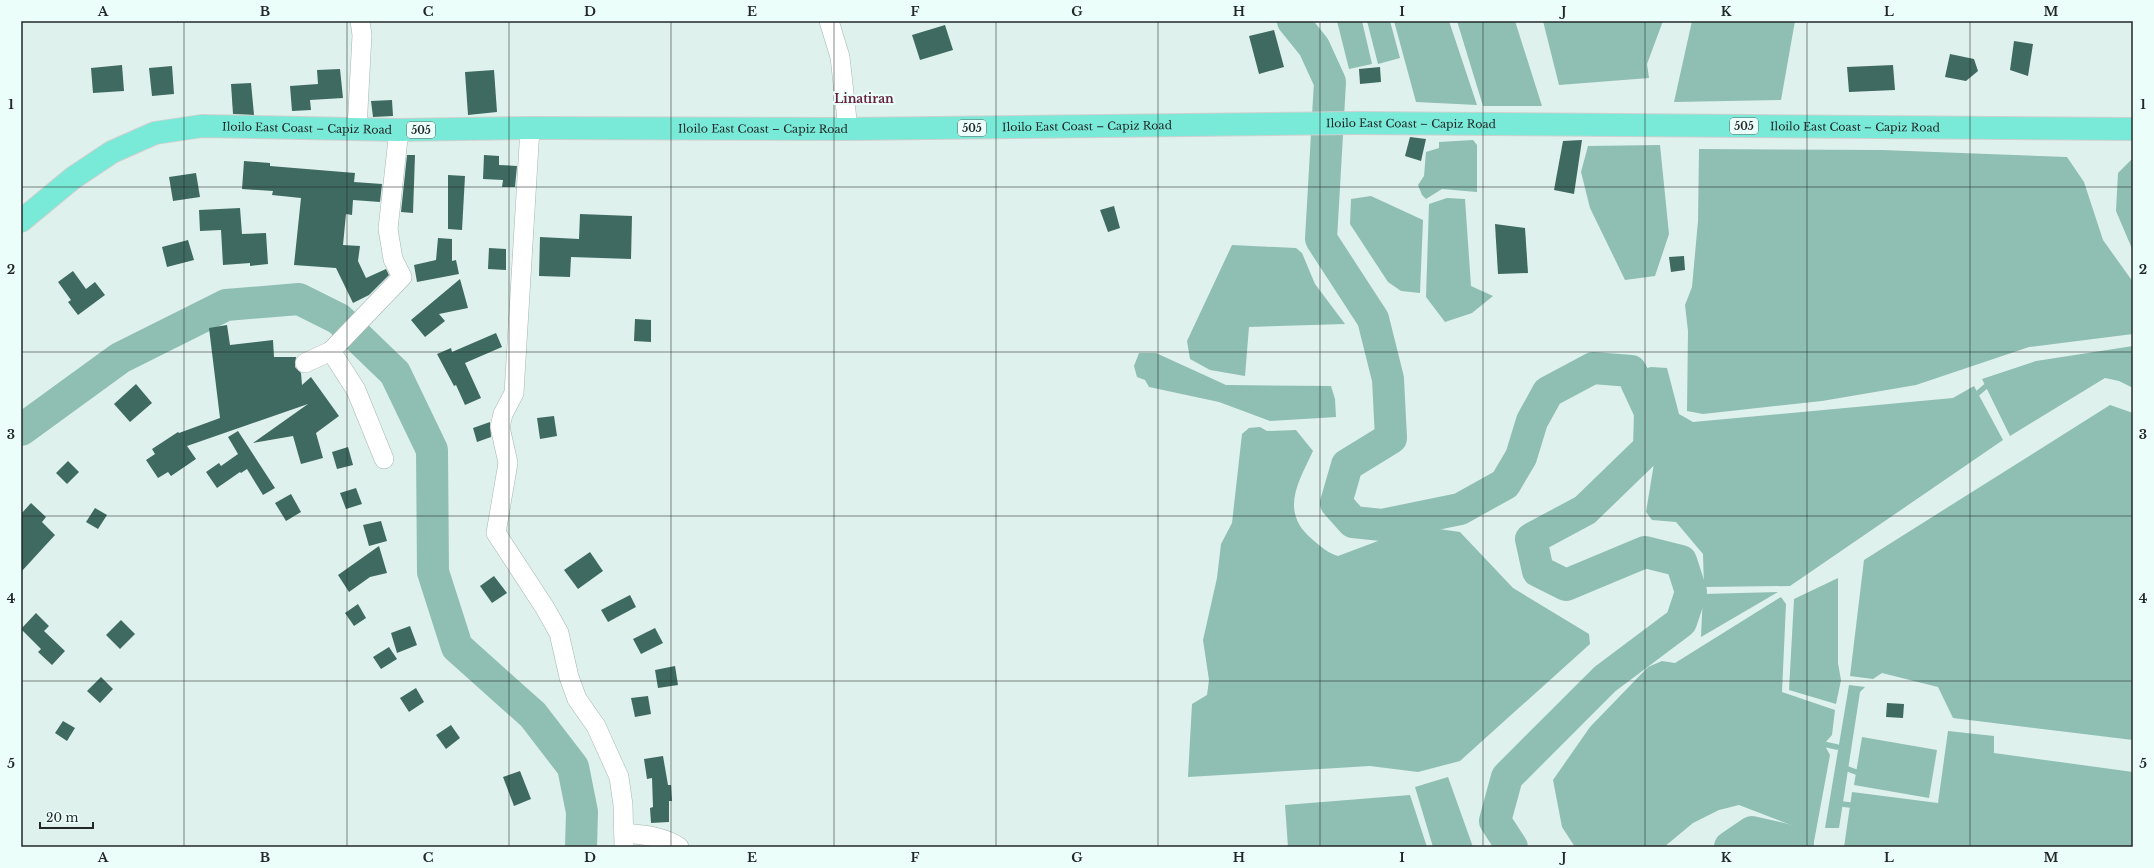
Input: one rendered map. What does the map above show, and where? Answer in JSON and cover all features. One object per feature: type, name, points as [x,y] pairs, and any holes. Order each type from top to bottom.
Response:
[{"type":"main road","name":"Iloilo East Coast – Capiz Road","points":[[21,221],[73,178],[106,156],[156,133],[202,126],[399,130],[530,128],[848,129],[1304,125],[1355,123],[2133,129]]},
{"type":"street","points":[[357,129],[362,35],[360,21]]},
{"type":"street","points":[[829,21],[840,57],[848,129]]},
{"type":"street","points":[[530,128],[514,393],[503,414],[500,427],[508,463],[496,533],[545,608],[559,633],[569,677],[577,699],[596,726],[619,777],[624,840],[652,836],[672,842],[679,847]]},
{"type":"street","points":[[305,363],[331,351],[402,277],[393,259],[388,229],[399,130]]},
{"type":"street","points":[[331,351],[356,390],[384,459]]},
{"type":"shaded area","points":[[1337,21],[1362,21],[1372,64],[1349,69]]},
{"type":"shaded area","points":[[1367,21],[1390,21],[1400,58],[1378,64]]},
{"type":"shaded area","points":[[1394,21],[1449,21],[1477,105],[1416,102]]},
{"type":"shaded area","points":[[1457,21],[1515,21],[1542,106],[1483,106]]},
{"type":"shaded area","points":[[1543,21],[1663,21],[1647,64],[1649,78],[1559,85]]},
{"type":"shaded area","points":[[1692,21],[1795,21],[1781,100],[1674,102]]},
{"type":"shaded area","points":[[1473,140],[1477,145],[1477,192],[1442,189],[1426,199],[1422,195],[1418,185],[1424,176],[1426,152],[1439,148],[1439,142]]},
{"type":"shaded area","points":[[1660,145],[1669,234],[1655,276],[1625,280],[1590,208],[1581,172],[1588,146]]},
{"type":"shaded area","points":[[1699,149],[1882,150],[2067,157],[2084,182],[2103,240],[2133,282],[2133,334],[2029,347],[1916,385],[1822,401],[1703,414],[1687,411],[1688,331],[1685,305],[1692,287],[1698,221]]},
{"type":"shaded area","points":[[2133,158],[2133,251],[2116,211],[2118,173]]},
{"type":"shaded area","points":[[1371,196],[1423,220],[1420,293],[1401,291],[1388,282],[1350,224],[1351,199]]},
{"type":"shaded area","points":[[1447,198],[1465,199],[1471,286],[1493,296],[1472,313],[1445,322],[1426,297],[1429,204]]},
{"type":"shaded area","points":[[1232,245],[1296,248],[1302,253],[1315,284],[1345,324],[1249,327],[1245,376],[1210,370],[1190,359],[1187,341]]},
{"type":"shaded area","points":[[2133,346],[2133,388],[2119,381],[2105,378],[2010,436],[1982,379],[2036,361]]},
{"type":"shaded area","points":[[1139,353],[1156,353],[1226,385],[1331,386],[1335,399],[1336,417],[1270,421],[1219,402],[1149,387],[1145,380],[1137,377],[1134,366]]},
{"type":"shaded area","points":[[1651,367],[1667,368],[1679,414],[1693,422],[1953,398],[1974,386],[2003,440],[1790,586],[1704,587],[1703,554],[1676,522],[1652,520],[1646,512],[1661,421],[1643,369]]},
{"type":"shaded area","points":[[2110,405],[2133,413],[2133,740],[1953,718],[1938,687],[1882,673],[1873,679],[1850,676],[1864,560]]},
{"type":"shaded area","points":[[1260,427],[1267,431],[1296,430],[1313,451],[1297,486],[1294,508],[1297,519],[1303,529],[1325,550],[1338,556],[1418,526],[1460,532],[1513,588],[1589,634],[1590,644],[1460,761],[1418,772],[1370,766],[1188,777],[1192,704],[1207,695],[1209,680],[1203,640],[1217,578],[1221,544],[1232,523],[1242,434],[1249,428]]},
{"type":"shaded area","points":[[1838,578],[1838,663],[1841,680],[1836,704],[1789,690],[1794,599]]},
{"type":"shaded area","points":[[1778,592],[1701,637],[1703,594]]},
{"type":"shaded area","points":[[1781,597],[1786,604],[1782,692],[1835,710],[1832,735],[1824,744],[1830,755],[1813,847],[1791,825],[1739,805],[1719,810],[1693,823],[1664,847],[1575,847],[1562,827],[1553,780],[1590,727],[1648,667],[1662,661],[1675,663]]},
{"type":"shaded area","points":[[1849,685],[1865,687],[1860,692],[1839,828],[1825,828]]},
{"type":"shaded area","points":[[1948,731],[1994,736],[1994,753],[2133,772],[2133,847],[1844,847],[1852,792],[1938,803]]},
{"type":"shaded area","points":[[1862,737],[1937,750],[1929,798],[1854,785]]},
{"type":"shaded area","points":[[1448,777],[1473,847],[1433,847],[1415,787]]},
{"type":"shaded area","points":[[1410,795],[1427,847],[1288,847],[1285,805]]},
{"type":"building","points":[[945,25],[953,50],[920,60],[912,35]]},
{"type":"building","points":[[1274,30],[1284,67],[1259,74],[1249,36]]},
{"type":"building","points":[[2014,41],[2033,44],[2028,76],[2010,70]]},
{"type":"building","points":[[1950,54],[1974,59],[1978,71],[1966,81],[1945,77]]},
{"type":"building","points":[[122,65],[124,91],[93,93],[91,68]]},
{"type":"building","points":[[1893,65],[1895,90],[1849,92],[1847,67]]},
{"type":"building","points":[[172,66],[174,94],[152,96],[149,68]]},
{"type":"building","points":[[1380,67],[1381,82],[1360,84],[1359,69]]},
{"type":"building","points":[[340,69],[343,98],[310,100],[311,110],[292,111],[290,86],[318,84],[317,70]]},
{"type":"building","points":[[494,70],[497,112],[468,115],[465,72]]},
{"type":"building","points":[[251,83],[254,115],[233,114],[231,84]]},
{"type":"building","points":[[392,100],[393,116],[373,117],[371,101]]},
{"type":"building","points":[[1410,137],[1426,139],[1421,161],[1405,156]]},
{"type":"building","points":[[1582,140],[1574,194],[1554,190],[1563,141]]},
{"type":"building","points":[[407,155],[415,155],[413,213],[401,212]]},
{"type":"building","points":[[484,155],[499,156],[499,165],[517,166],[515,187],[502,187],[503,180],[483,179]]},
{"type":"building","points":[[244,161],[270,163],[270,166],[355,173],[354,182],[382,184],[380,202],[353,200],[352,215],[346,214],[343,245],[360,246],[358,261],[366,278],[386,269],[389,275],[369,295],[353,303],[336,268],[294,265],[301,198],[272,195],[273,191],[242,189]]},
{"type":"building","points":[[196,173],[200,197],[173,201],[169,177]]},
{"type":"building","points":[[448,175],[465,176],[462,230],[448,229]]},
{"type":"building","points":[[1114,206],[1120,228],[1108,232],[1100,210]]},
{"type":"building","points":[[240,208],[242,234],[266,233],[268,264],[250,266],[250,263],[223,265],[221,230],[200,231],[199,210]]},
{"type":"building","points":[[580,214],[632,216],[631,259],[571,257],[570,277],[539,276],[540,237],[579,239]]},
{"type":"building","points":[[1495,224],[1525,228],[1528,273],[1498,274]]},
{"type":"building","points":[[438,238],[452,239],[452,261],[456,260],[459,274],[417,282],[414,265],[436,260]]},
{"type":"building","points":[[188,240],[194,260],[167,267],[162,247]]},
{"type":"building","points":[[489,248],[506,249],[506,270],[488,269]]},
{"type":"building","points":[[1684,256],[1685,270],[1671,272],[1669,257]]},
{"type":"building","points":[[73,271],[86,289],[95,282],[105,295],[78,315],[68,302],[71,300],[58,282]]},
{"type":"building","points":[[460,279],[468,308],[439,314],[445,321],[425,337],[411,320]]},
{"type":"building","points":[[635,319],[651,320],[651,342],[634,341]]},
{"type":"building","points":[[227,325],[230,345],[273,340],[274,357],[296,357],[295,367],[301,373],[302,385],[311,377],[339,416],[316,433],[323,458],[301,464],[293,436],[253,443],[308,404],[187,446],[196,459],[171,476],[168,472],[158,478],[146,460],[155,454],[152,449],[178,432],[179,433],[220,418],[209,328]]},
{"type":"building","points":[[496,333],[502,347],[465,363],[481,398],[465,405],[456,385],[454,386],[437,354],[451,348],[452,352]]},
{"type":"building","points":[[136,384],[152,403],[130,422],[114,404]]},
{"type":"building","points":[[554,416],[557,436],[540,439],[537,418]]},
{"type":"building","points":[[490,422],[491,437],[477,442],[473,428]]},
{"type":"building","points":[[238,431],[275,488],[263,495],[247,469],[241,473],[240,472],[217,488],[206,472],[219,463],[221,466],[238,454],[228,437]]},
{"type":"building","points":[[348,447],[353,465],[337,469],[332,452]]},
{"type":"building","points":[[68,461],[79,472],[67,484],[56,473]]},
{"type":"building","points":[[356,488],[362,504],[346,509],[340,493]]},
{"type":"building","points":[[291,494],[301,512],[286,521],[275,503]]},
{"type":"building","points":[[31,503],[46,517],[42,522],[55,535],[21,572],[21,514]]},
{"type":"building","points":[[95,508],[107,515],[98,529],[86,522]]},
{"type":"building","points":[[381,521],[387,541],[369,546],[363,525]]},
{"type":"building","points":[[379,546],[387,573],[370,577],[349,592],[338,575]]},
{"type":"building","points":[[590,552],[603,571],[578,589],[564,570]]},
{"type":"building","points":[[494,576],[507,593],[492,603],[480,586]]},
{"type":"building","points":[[630,595],[636,607],[608,622],[601,610]]},
{"type":"building","points":[[358,604],[366,618],[354,626],[345,613]]},
{"type":"building","points":[[36,613],[49,626],[44,631],[65,651],[52,665],[38,652],[41,649],[21,629]]},
{"type":"building","points":[[121,620],[135,634],[120,649],[106,635]]},
{"type":"building","points":[[410,626],[417,645],[397,653],[391,633]]},
{"type":"building","points":[[655,628],[663,643],[641,654],[633,639]]},
{"type":"building","points":[[389,647],[397,659],[381,669],[373,657]]},
{"type":"building","points":[[675,666],[678,685],[658,688],[655,670]]},
{"type":"building","points":[[101,677],[113,689],[100,703],[87,691]]},
{"type":"building","points":[[416,688],[424,702],[409,712],[400,698]]},
{"type":"building","points":[[648,696],[651,714],[635,717],[631,698]]},
{"type":"building","points":[[1887,703],[1904,704],[1903,718],[1886,717]]},
{"type":"building","points":[[63,721],[75,728],[67,741],[55,733]]},
{"type":"building","points":[[451,725],[460,738],[446,749],[436,735]]},
{"type":"building","points":[[663,756],[668,785],[671,785],[672,801],[669,801],[669,822],[651,823],[650,808],[653,807],[652,778],[647,779],[644,759]]},
{"type":"building","points":[[520,771],[531,799],[514,806],[503,777]]},
{"type":"waterway","points":[[1293,21],[1314,47],[1330,82],[1321,239],[1373,319],[1388,379],[1391,438],[1347,465],[1336,503],[1353,522],[1382,525],[1460,509],[1505,484],[1521,457],[1532,421],[1548,392],[1593,368],[1631,371],[1650,412],[1649,448],[1585,510],[1531,539],[1538,571],[1566,585],[1645,552],[1681,561],[1691,592],[1681,622],[1605,679],[1507,777],[1495,821],[1512,847]]},
{"type":"waterway","points":[[21,430],[120,358],[226,305],[299,299],[339,319],[395,373],[432,450],[433,572],[457,647],[533,715],[573,767],[582,812],[581,847]]},
{"type":"waterway","points":[[1978,393],[1985,387]]},
{"type":"waterway","points":[[1823,744],[1837,747]]},
{"type":"waterway","points":[[1848,769],[1856,772]]},
{"type":"waterway","points":[[1842,804],[1850,805]]},
{"type":"waterway","points":[[1730,847],[1752,832],[1795,842],[1798,847]]},
{"type":"district","name":"Linatiran","points":[[864,98]]}]
